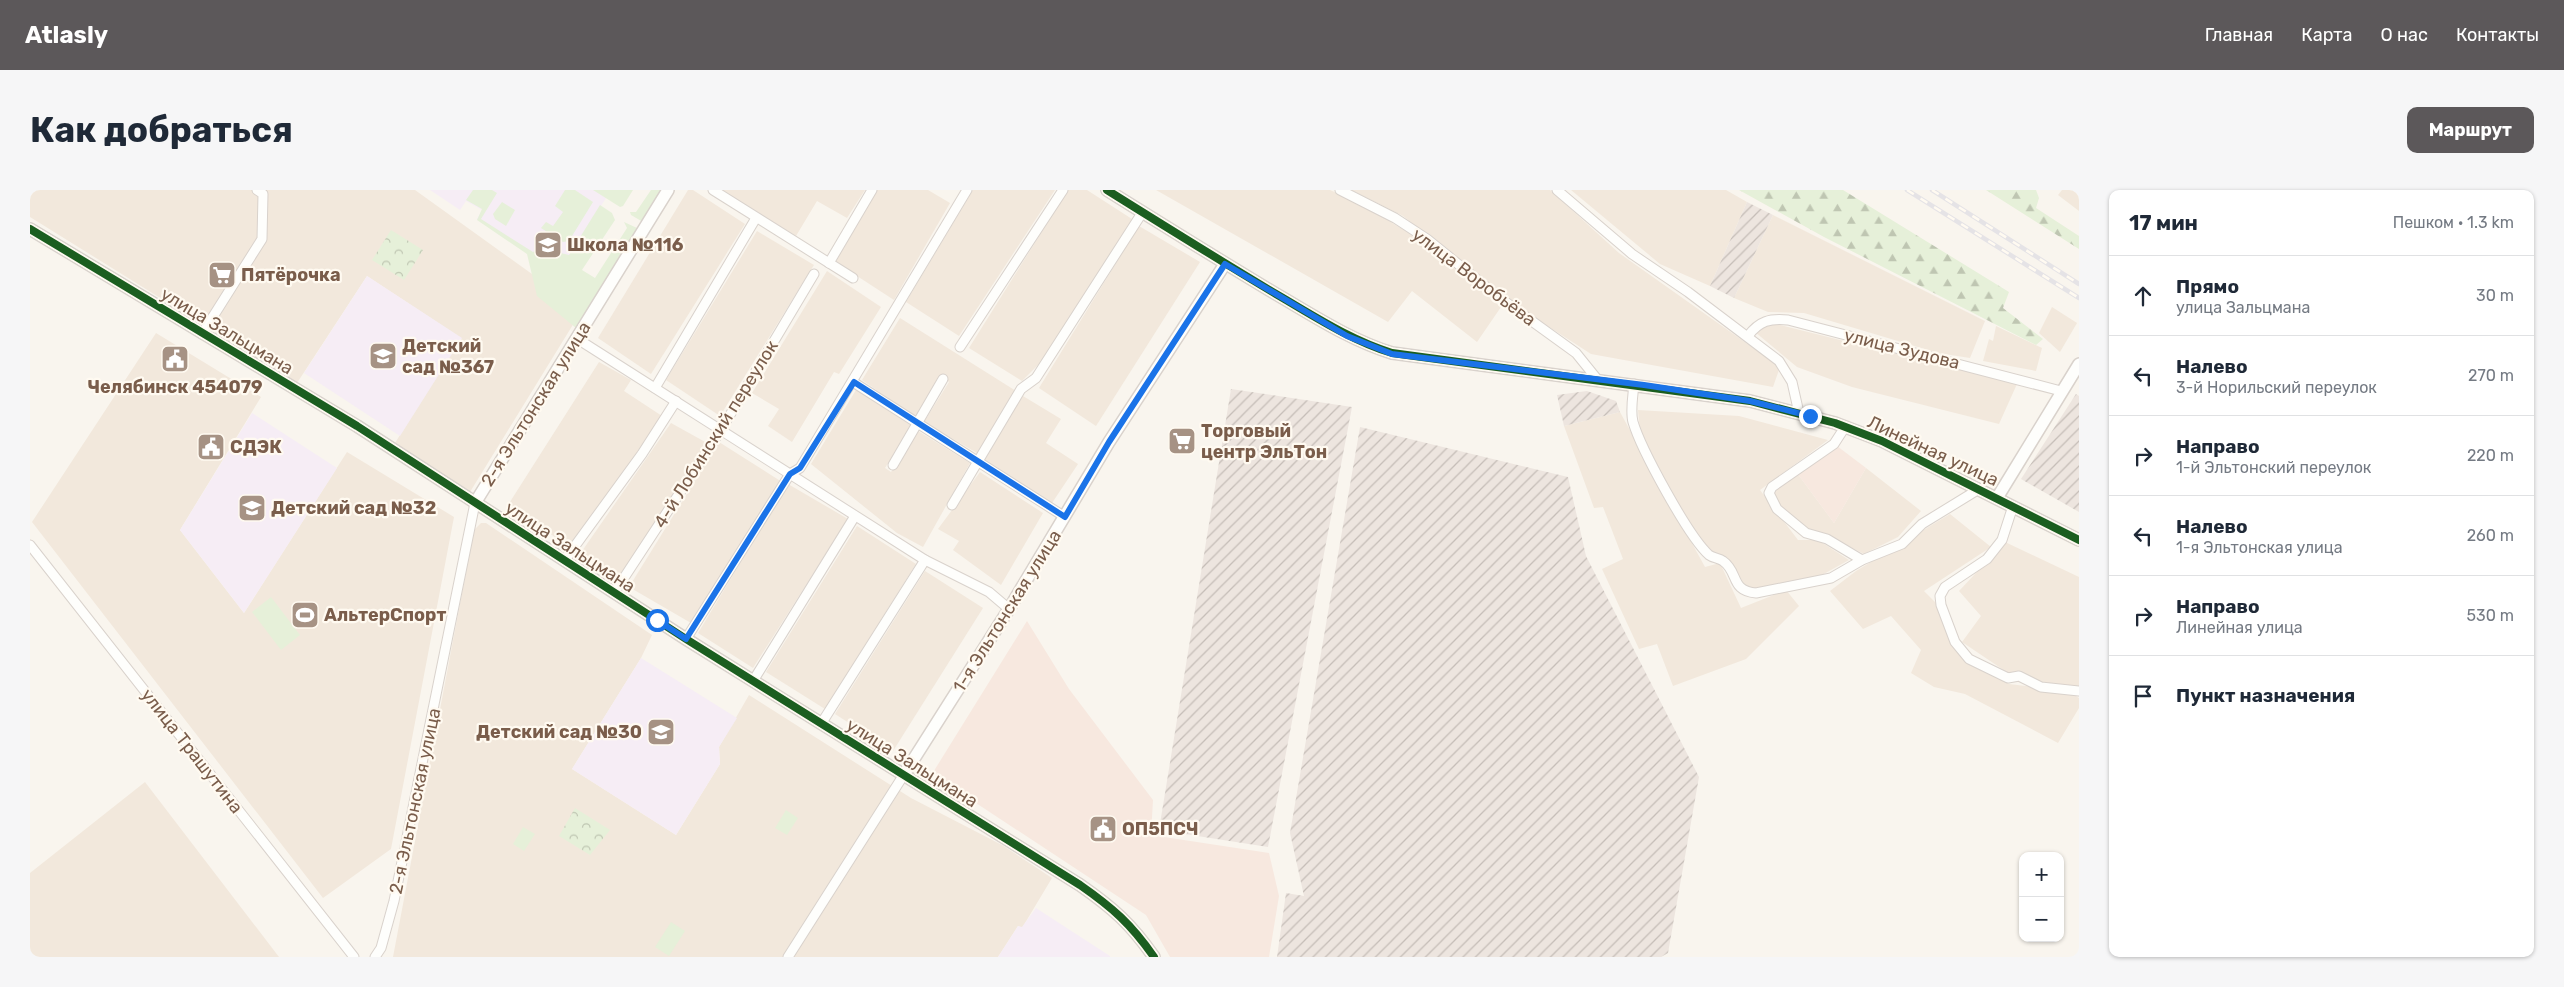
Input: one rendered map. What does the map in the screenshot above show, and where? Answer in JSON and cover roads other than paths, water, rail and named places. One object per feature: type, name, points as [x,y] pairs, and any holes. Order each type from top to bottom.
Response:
[{"type":"street","points":[[202,334],[262,239],[263,194],[257,190]]},
{"type":"street","name":"2-я Эльтонская улица","points":[[375,957],[381,948],[394,901],[475,503],[668,190]]},
{"type":"street","points":[[713,190],[853,278]]},
{"type":"street","points":[[829,263],[872,190]]},
{"type":"street","points":[[686,639],[790,474],[800,468],[854,382],[967,190]]},
{"type":"street","points":[[960,347],[1062,190]]},
{"type":"street","name":"Линейная улица","points":[[1107,190],[1225,264],[1347,336],[1392,354],[1634,384],[1750,401],[1799,413],[1882,441],[2079,540]]},
{"type":"street","name":"улица Воробьёва","points":[[1340,190],[1395,218],[1426,239],[1500,298],[1576,353],[1597,380]]},
{"type":"street","points":[[1558,190],[1632,254],[1779,360],[1792,382],[1799,413]]},
{"type":"street","points":[[952,505],[1021,389],[1036,378],[1142,213]]},
{"type":"street","points":[[655,388],[756,218]]},
{"type":"street","name":"улица Зальцмана","points":[[30,229],[349,422],[686,639],[1080,885],[1112,907],[1136,930],[1154,957]]},
{"type":"street","name":"1-я Эльтонская улица","points":[[788,957],[1009,609],[1109,442],[1225,264]]},
{"type":"street","name":"4-й Лобинский переулок","points":[[614,593],[721,430],[814,274]]},
{"type":"street","name":"улица Зудова","points":[[1748,336],[1765,320],[1773,318],[1788,320],[2061,391]]},
{"type":"street","points":[[576,338],[925,560],[989,592],[1009,609]]},
{"type":"street","points":[[1996,498],[2079,364]]},
{"type":"street","points":[[892,465],[943,379]]},
{"type":"street","points":[[854,382],[918,421],[1065,517]]},
{"type":"street","points":[[1634,384],[1632,420],[1640,440],[1684,522],[1710,556],[1724,561],[1741,589],[1756,593],[1831,578],[1862,560],[1902,544],[1922,524],[1979,489]]},
{"type":"street","points":[[564,561],[642,454],[676,402]]},
{"type":"street","points":[[1845,427],[1834,444],[1772,486],[1769,493],[1777,508],[1806,533],[1827,539],[1862,560]]},
{"type":"street","points":[[2013,506],[2002,540],[1987,560],[1945,587],[1940,596],[1940,605],[1955,642],[1969,659],[2008,678],[2019,676],[2041,686],[2079,691]]},
{"type":"street","points":[[753,681],[856,516]]},
{"type":"street","name":"улица Трашутина","points":[[30,546],[354,957]]},
{"type":"street","points":[[821,724],[925,560]]},
{"type":"railway","points":[[1907,190],[2079,298]]},
{"type":"railway","points":[[1932,190],[2079,284]]},
{"type":"place","name":"Школа №116","points":[[548,245]]},
{"type":"place","name":"Пятёрочка","points":[[222,275]]},
{"type":"place","name":"Детский сад №367","points":[[383,356]]},
{"type":"place","name":"Челябинск 454079","points":[[175,359]]},
{"type":"place","name":"Торговый центр ЭльТон","points":[[1182,441]]},
{"type":"place","name":"СДЭК","points":[[211,447]]},
{"type":"place","name":"Детский сад №32","points":[[252,508]]},
{"type":"place","name":"АльтерСпорт","points":[[305,615]]},
{"type":"place","name":"Детский сад №30","points":[[661,732]]},
{"type":"place","name":"ОП5ПСЧ","points":[[1103,829]]}]
